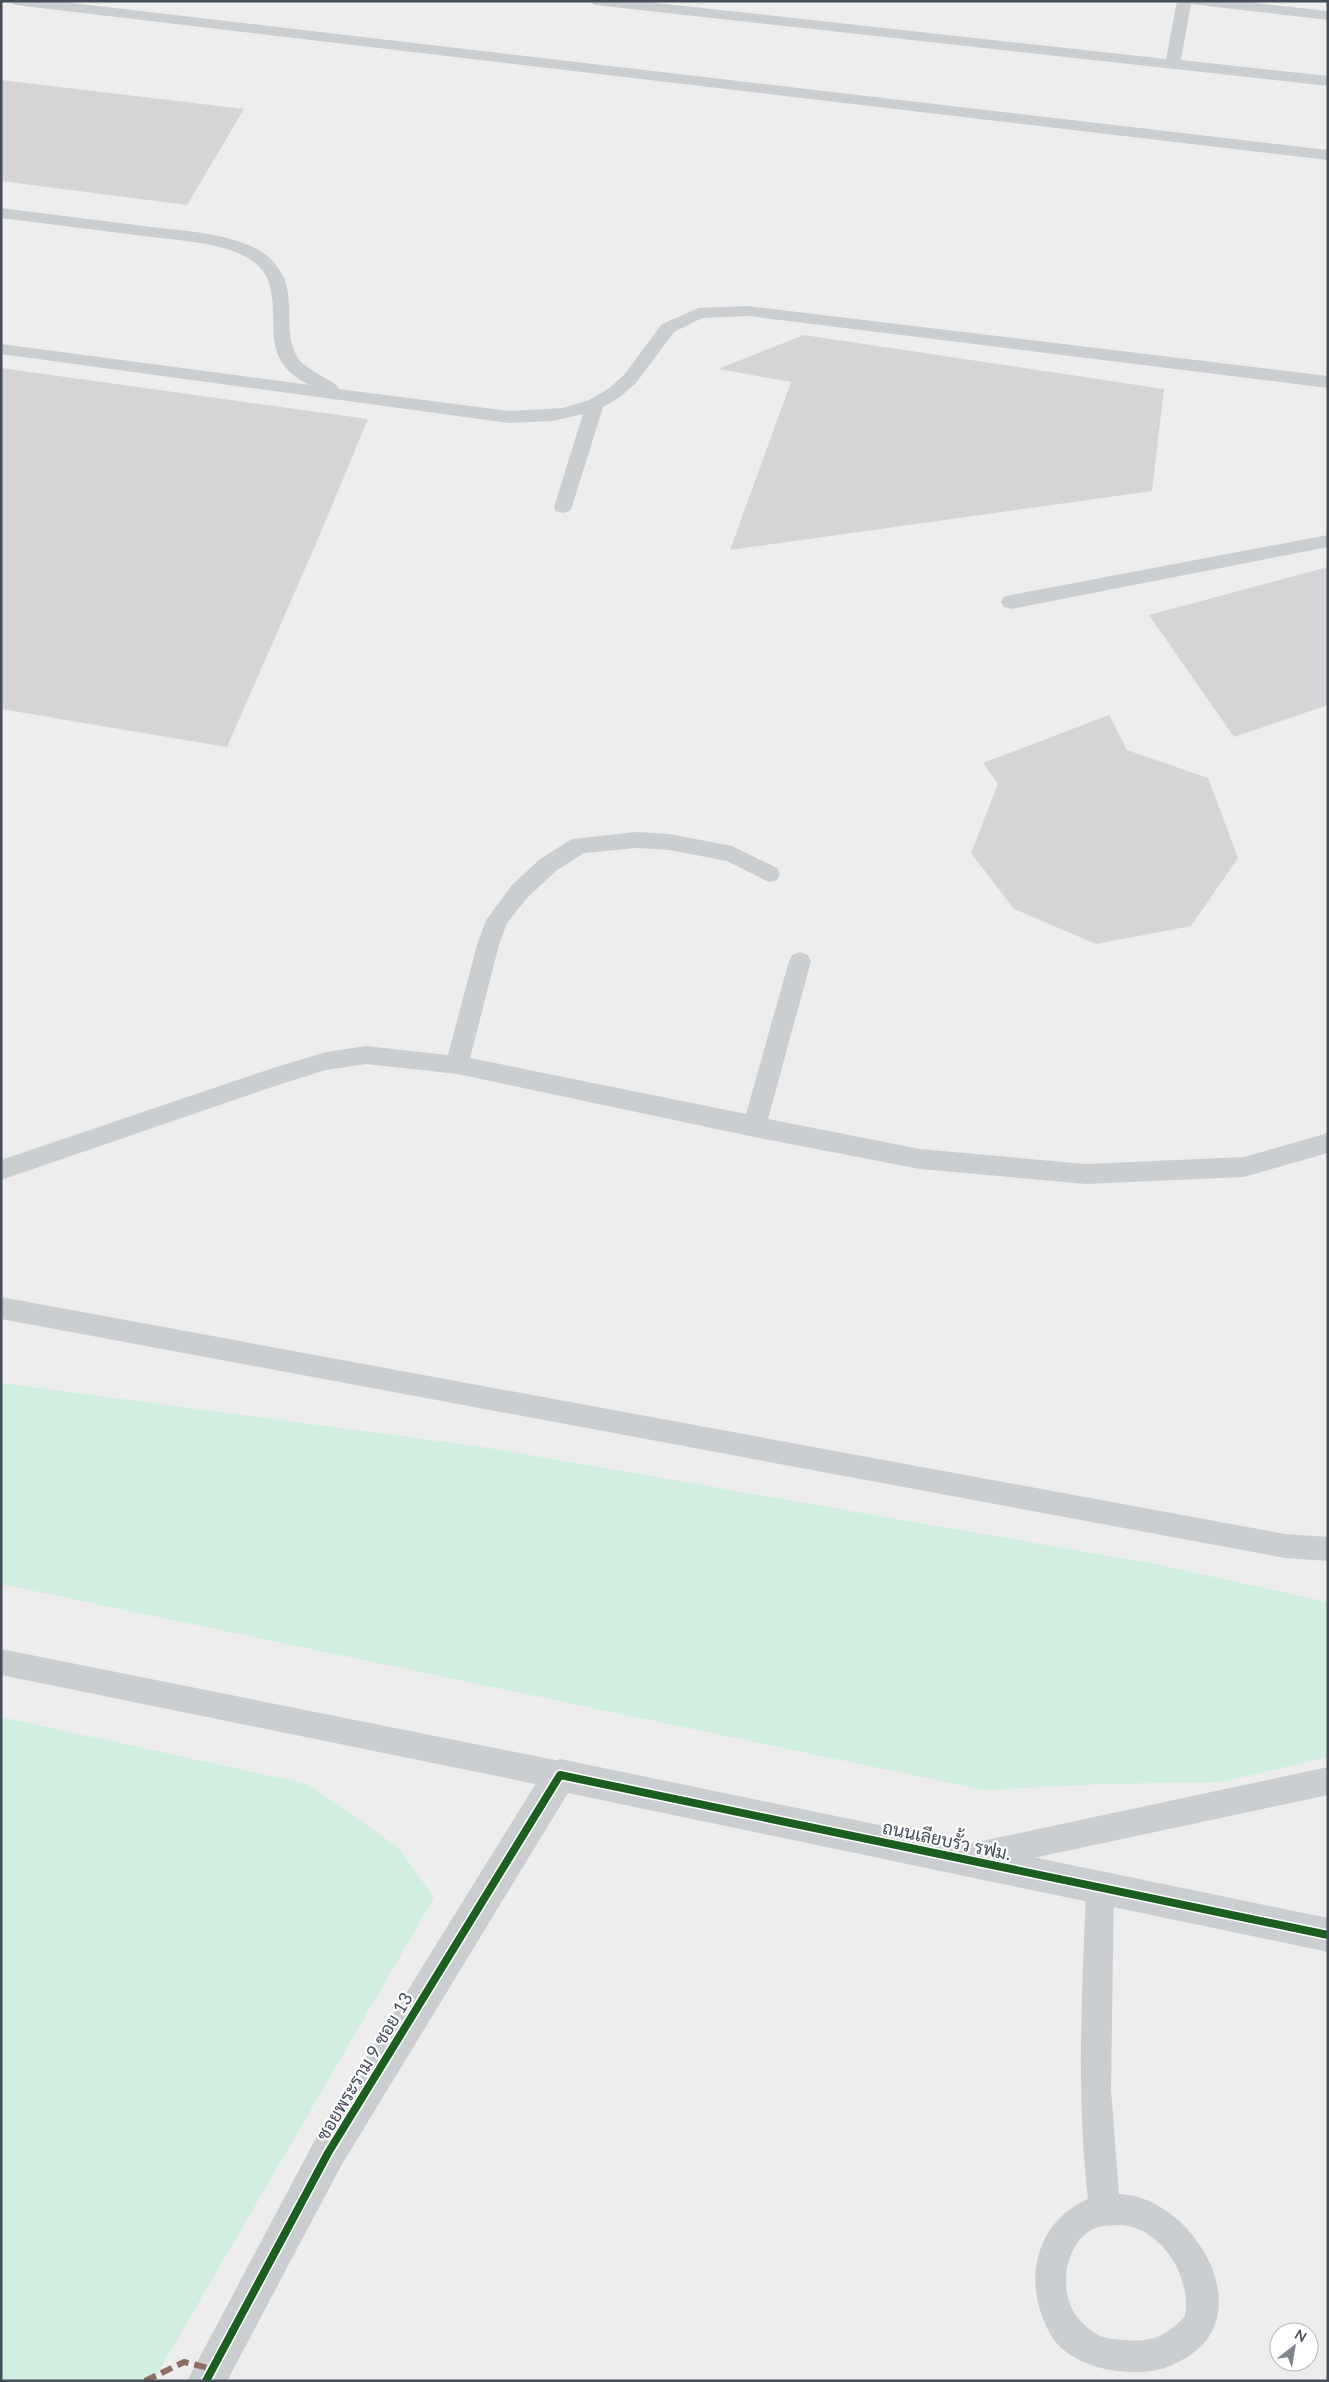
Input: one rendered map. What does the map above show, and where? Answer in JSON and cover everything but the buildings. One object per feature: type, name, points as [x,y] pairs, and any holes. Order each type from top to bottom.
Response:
[{"type":"street","name":"ถนนเลียบรั้ว รฟม.","points":[[560,1775],[1328,1935]]},
{"type":"street","name":"ซอยพระราม 9 ซอย 13","points":[[206,2381],[328,2153],[560,1775]]},
{"type":"lane","points":[[15,1],[1328,156]]},
{"type":"lane","points":[[595,1],[1328,81]]},
{"type":"lane","points":[[1173,64],[1184,1]]},
{"type":"lane","points":[[1195,1],[1328,16]]},
{"type":"lane","points":[[1,212],[206,239],[247,252],[263,261],[273,272],[277,286],[280,340],[287,357],[303,373],[324,386],[356,397]]},
{"type":"lane","points":[[1,349],[356,397],[517,417],[541,418],[569,414],[596,404],[614,393],[630,379],[668,328],[699,313],[748,311],[1328,382]]},
{"type":"lane","points":[[563,507],[596,404]]},
{"type":"lane","points":[[1011,602],[1328,541]]},
{"type":"lane","points":[[457,1065],[488,945],[497,920],[520,891],[548,865],[579,845],[637,840],[669,842],[732,854],[769,874]]},
{"type":"lane","points":[[754,1126],[800,961]]},
{"type":"lane","points":[[1,1170],[270,1078],[326,1061],[366,1055],[457,1065],[920,1160],[1086,1174],[1244,1167],[1324,1145]]},
{"type":"lane","points":[[1,1308],[1275,1544],[1328,1549]]},
{"type":"lane","points":[[1,1662],[560,1775]]},
{"type":"lane","points":[[964,1859],[1328,1781]]},
{"type":"lane","points":[[1100,1888],[1094,2079],[1098,2159],[1106,2210]]},
{"type":"lane","points":[[1106,2210],[1130,2210],[1155,2220],[1177,2238],[1193,2263],[1201,2290],[1202,2316],[1195,2340],[1181,2361],[1161,2376],[1137,2380],[1112,2376],[1089,2364],[1068,2343],[1054,2315],[1049,2287],[1052,2259],[1064,2236],[1082,2218],[1106,2210]]},
{"type":"green space","points":[[1,1383],[483,1447],[1150,1563],[1328,1602],[1328,1757],[1222,1782],[1104,1784],[984,1790],[1,1584]]},
{"type":"green space","points":[[1,1717],[308,1784],[399,1848],[434,1898],[153,2381],[1,2381]]},
{"type":"marked path","points":[[145,2381],[184,2362],[213,2369]]},
{"type":"cycle path","points":[[206,2381],[328,2153],[560,1775],[1328,1935]]}]
